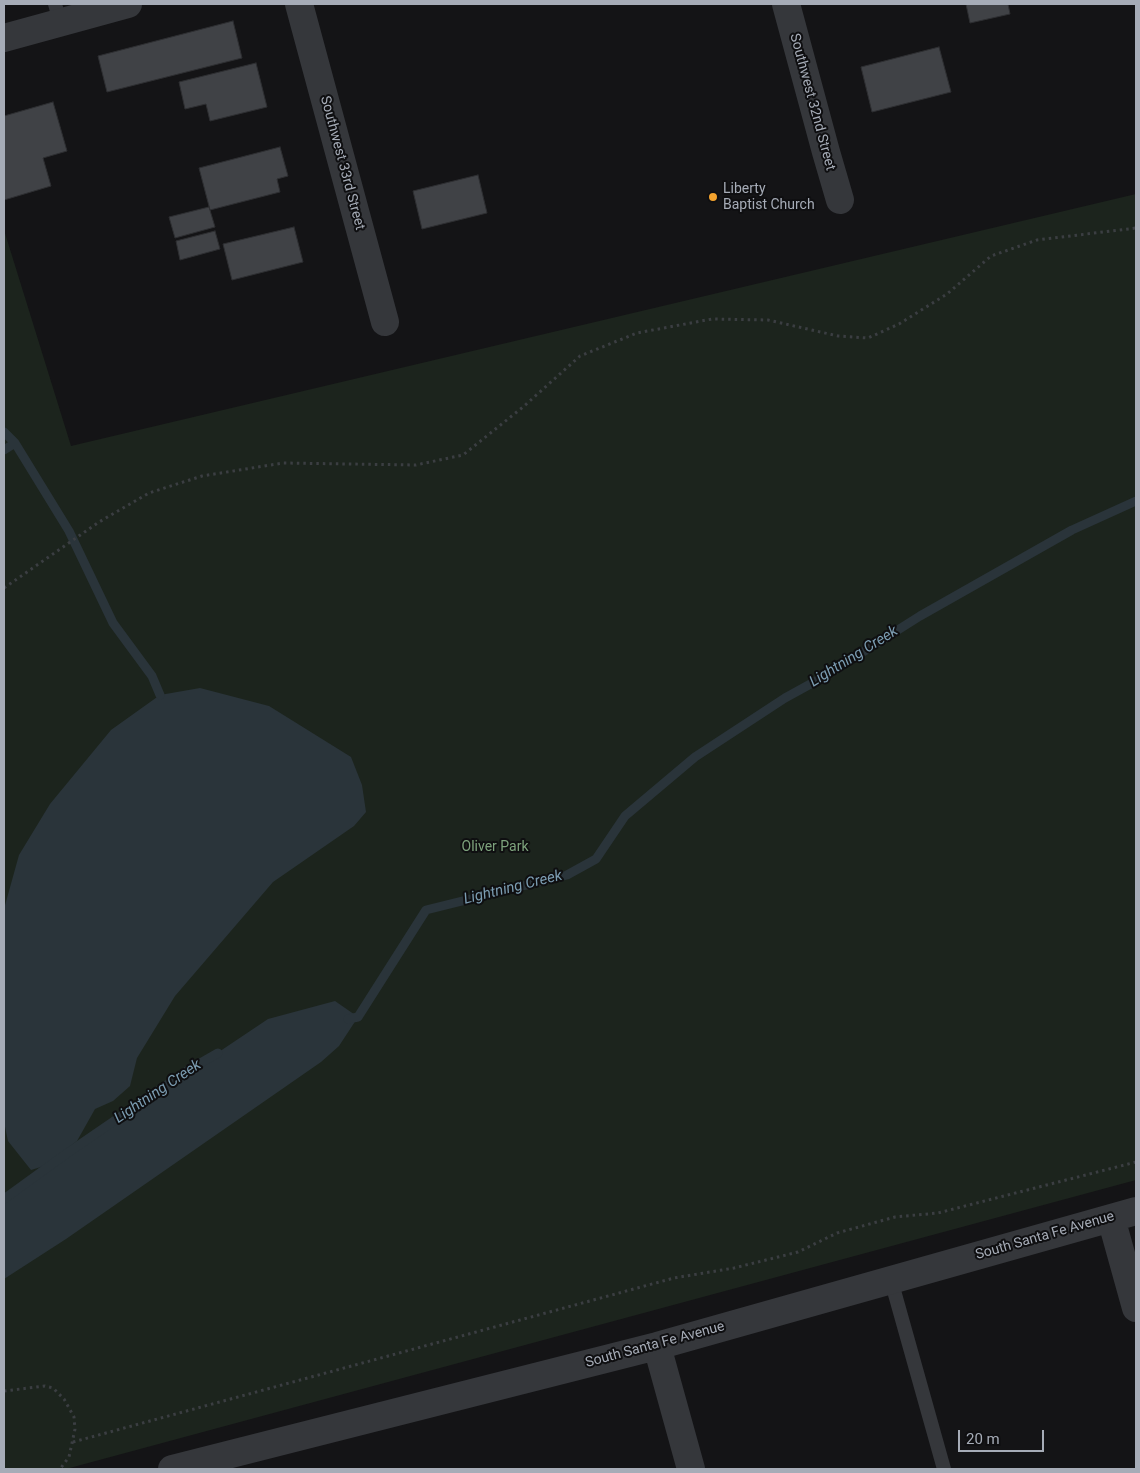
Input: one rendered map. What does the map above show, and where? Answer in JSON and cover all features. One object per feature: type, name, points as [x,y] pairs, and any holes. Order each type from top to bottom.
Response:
[{"type":"street","points":[[4,38],[57,13],[128,4]]},
{"type":"street","name":"Southwest 33rd Street","points":[[299,4],[385,322]]},
{"type":"street","name":"Southwest 32nd Street","points":[[786,4],[840,200]]},
{"type":"street","points":[[1124,1214],[1136,1308]]},
{"type":"street","name":"South Santa Fe Avenue","points":[[172,1469],[206,1465],[657,1346],[1124,1214]]},
{"type":"street","points":[[657,1346],[691,1469]]},
{"type":"lane","points":[[891,1280],[944,1469]]},
{"type":"path","points":[[4,588],[99,522],[149,493],[202,476],[283,463],[416,465],[462,455],[523,407],[580,356],[637,333],[712,319],[768,320],[838,336],[868,338],[899,324],[947,294],[991,256],[1037,240],[1136,228]]},
{"type":"path","points":[[73,1442],[674,1278],[734,1268],[798,1252],[837,1233],[895,1217],[938,1213],[1136,1162]]},
{"type":"path","points":[[4,1391],[39,1386],[53,1388],[64,1399],[74,1417],[75,1430],[69,1457],[60,1469]]},
{"type":"green space","name":"Oliver Park","points":[[1136,194],[1136,1180],[66,1469],[4,1469],[4,230],[71,446]]},
{"type":"shaded area","points":[[200,688],[269,706],[351,757],[362,785],[366,812],[354,826],[273,882],[175,996],[137,1058],[130,1086],[113,1101],[95,1109],[77,1141],[44,1166],[31,1170],[8,1141],[4,1122],[4,909],[19,855],[50,804],[111,730],[160,695]]},
{"type":"shaded area","points":[[335,1001],[358,1017],[339,1046],[321,1062],[66,1239],[4,1279],[4,1202],[180,1078],[268,1019]]},
{"type":"building","points":[[966,4],[1008,4],[1010,14],[970,23]]},
{"type":"building","points":[[233,21],[242,58],[107,92],[98,56]]},
{"type":"building","points":[[939,47],[951,92],[872,112],[861,67]]},
{"type":"building","points":[[256,63],[267,107],[210,121],[206,104],[185,109],[179,82]]},
{"type":"building","points":[[53,102],[67,151],[43,158],[51,186],[4,200],[4,116]]},
{"type":"building","points":[[280,147],[288,176],[277,179],[280,192],[210,210],[199,168]]},
{"type":"building","points":[[478,175],[487,213],[422,229],[413,191]]},
{"type":"building","points":[[209,207],[215,227],[175,238],[169,217]]},
{"type":"building","points":[[294,227],[303,262],[232,280],[223,244]]},
{"type":"building","points":[[215,231],[220,249],[180,260],[176,241]]},
{"type":"waterway","points":[[4,432],[15,443],[69,531],[113,623],[152,676],[160,695]]},
{"type":"waterway","points":[[4,450],[15,443]]},
{"type":"waterway","name":"Lightning Creek","points":[[348,1019],[358,1017],[426,910],[567,875],[596,859],[625,816],[695,757],[785,698],[825,676],[920,616],[1072,530],[1136,501]]},
{"type":"waterway","name":"Lightning Creek","points":[[4,1199],[190,1069],[218,1053]]},
{"type":"place","name":"Liberty Baptist Church","points":[[713,197]]}]
